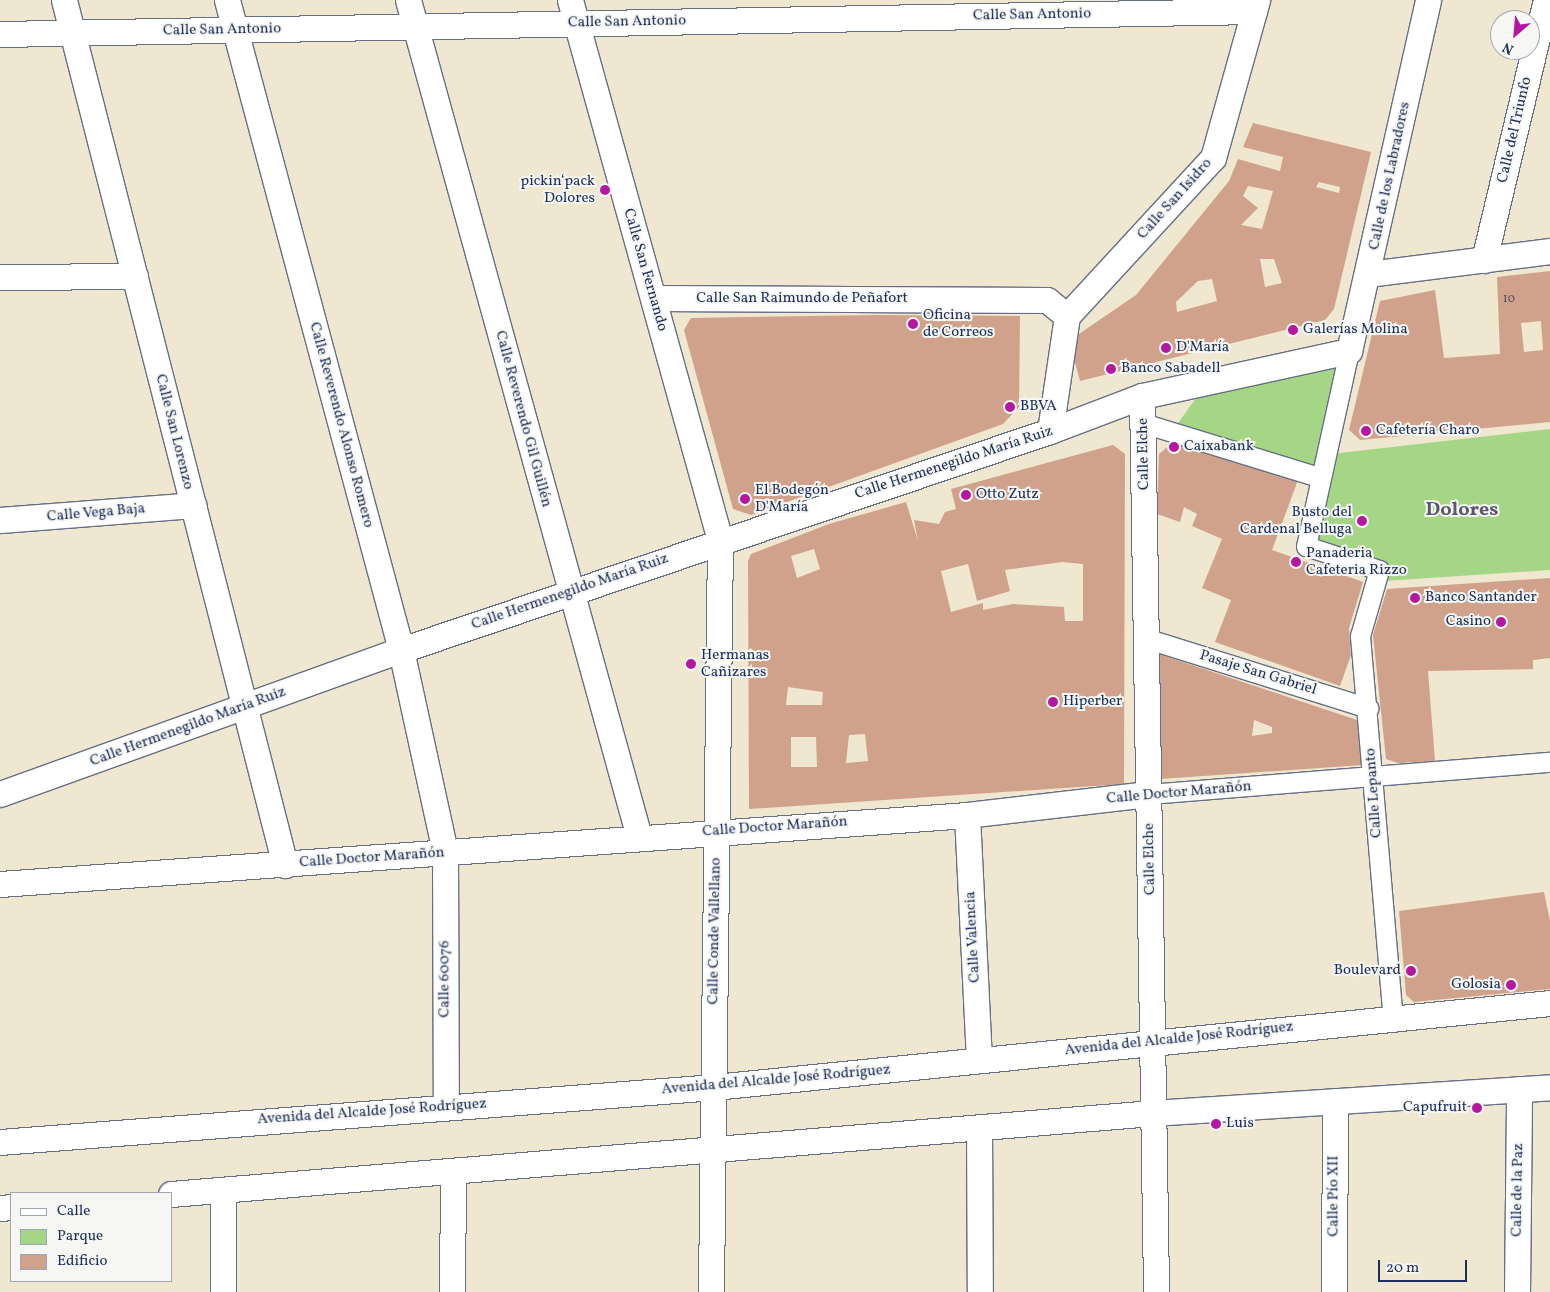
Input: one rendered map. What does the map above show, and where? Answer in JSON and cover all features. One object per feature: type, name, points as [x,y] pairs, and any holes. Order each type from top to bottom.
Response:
[{"type":"street","name":"Calle San Lorenzo","points":[[64,0],[285,865]]},
{"type":"street","name":"Calle Reverendo Alonso Romero","points":[[227,0],[401,650],[444,852]]},
{"type":"street","name":"Calle Reverendo Gil Guillén","points":[[408,0],[639,837]]},
{"type":"street","name":"Calle de los Labradores","points":[[1349,351],[1368,274],[1428,0]]},
{"type":"street","name":"Calle del Triunfo","points":[[1484,260],[1546,0]]},
{"type":"street","name":"Calle San Antonio","points":[[0,34],[415,25],[573,11],[1255,6]]},
{"type":"street","name":"Calle San Isidro","points":[[1067,316],[1213,158],[1255,6]]},
{"type":"street","name":"Calle San Fernando","points":[[573,11],[720,540]]},
{"type":"street","points":[[1368,274],[1550,251]]},
{"type":"street","points":[[0,277],[135,276]]},
{"type":"street","name":"Calle San Raimundo de Peñafort","points":[[654,298],[1047,300],[1067,316]]},
{"type":"street","points":[[1050,432],[1067,316]]},
{"type":"street","points":[[1144,423],[1319,477],[1349,351]]},
{"type":"street","name":"Calle Hermenegildo María Ruiz","points":[[0,794],[401,650],[720,540],[1050,432],[1142,396],[1349,351]]},
{"type":"street","name":"Calle Elche","points":[[1142,396],[1148,639],[1156,1292]]},
{"type":"street","name":"Calle Lepanto","points":[[1319,477],[1306,546],[1380,570],[1360,636],[1368,708],[1372,778],[1393,1018]]},
{"type":"street","name":"Calle Vega Baja","points":[[0,520],[193,505]]},
{"type":"street","name":"Calle Conde Vallellano","points":[[711,1292],[720,540]]},
{"type":"street","name":"Pasaje San Gabriel","points":[[1148,639],[1368,708]]},
{"type":"street","name":"Calle Doctor Marañón","points":[[0,884],[285,865],[716,831],[967,815],[1149,794],[1372,778],[1550,762]]},
{"type":"street","name":"Calle Valencia","points":[[967,815],[979,1060]]},
{"type":"street","name":"Calle 60076","points":[[444,852],[446,1106]]},
{"type":"street","name":"Avenida del Alcalde José Rodríguez","points":[[0,1142],[446,1106],[714,1087],[1550,1003]]},
{"type":"street","points":[[172,1194],[713,1152],[1153,1113],[1550,1086]]},
{"type":"street","name":"Calle de la Paz","points":[[1517,1292],[1519,1089]]},
{"type":"street","name":"Calle Pío XII","points":[[1334,1292],[1335,1101]]},
{"type":"street","points":[[979,1128],[980,1292]]},
{"type":"street","points":[[452,1292],[453,1172]]},
{"type":"street","points":[[223,1190],[223,1292]]},
{"type":"green space","points":[[1337,361],[1312,474],[1173,430],[1199,394]]},
{"type":"green space","points":[[1550,429],[1550,570],[1384,581],[1312,542],[1331,454]]},
{"type":"building","points":[[1253,123],[1371,152],[1334,309],[1325,320],[1080,381],[1071,348],[1076,336],[1136,295],[1229,181],[1238,159],[1280,171],[1283,157],[1243,147]],"holes":[[[1319,182],[1340,187],[1339,193],[1316,187]],[[1248,186],[1273,191],[1262,229],[1241,225],[1258,208],[1243,196]],[[1260,259],[1274,259],[1282,283],[1265,287]],[[1212,279],[1217,301],[1177,312],[1176,302],[1198,281]]]},
{"type":"building","points":[[1550,271],[1550,422],[1360,440],[1349,430],[1380,301],[1435,290],[1444,358],[1500,354],[1497,277]],"holes":[[[1541,321],[1543,350],[1524,352],[1521,323]]]},
{"type":"building","points":[[878,315],[1020,316],[1019,407],[1003,424],[751,515],[733,509],[684,330],[691,318]]},
{"type":"building","points":[[1173,442],[1298,480],[1272,550],[1363,582],[1349,628],[1351,655],[1340,686],[1215,642],[1231,600],[1202,588],[1222,539],[1192,526],[1197,514],[1184,507],[1180,522],[1157,514],[1159,454]]},
{"type":"building","points":[[1113,445],[1125,454],[1124,784],[749,809],[748,561],[751,554],[829,524],[906,502],[918,541],[914,520],[939,524],[945,512],[956,509],[951,489]],"holes":[[[814,549],[820,569],[797,578],[791,556]],[[1062,562],[1083,564],[1083,621],[1065,621],[1064,607],[1013,604],[983,610],[983,603],[951,612],[941,571],[968,564],[977,601],[1010,591],[1005,570]],[[788,687],[823,692],[822,705],[786,705]],[[865,734],[868,761],[846,763],[849,735]],[[791,737],[816,737],[817,767],[791,767]]]},
{"type":"building","points":[[1550,578],[1550,658],[1533,660],[1533,669],[1428,671],[1435,761],[1398,763],[1386,759],[1373,635],[1387,589]]},
{"type":"building","points":[[1159,654],[1360,721],[1363,765],[1160,779]],"holes":[[[1254,720],[1272,727],[1272,733],[1252,736]]]},
{"type":"building","points":[[1544,892],[1550,921],[1550,989],[1414,1002],[1406,995],[1399,911]]},
{"type":"place","name":"pickin‘pack Dolores","points":[[605,190]]},
{"type":"place","name":"Oficina de Correos","points":[[913,324]]},
{"type":"place","name":"Galerías Molina","points":[[1293,330]]},
{"type":"place","name":"D'María","points":[[1166,348]]},
{"type":"place","name":"Banco Sabadell","points":[[1111,369]]},
{"type":"place","name":"BBVA","points":[[1010,407]]},
{"type":"place","name":"Cafetería Charo","points":[[1366,431]]},
{"type":"place","name":"Caixabank","points":[[1174,447]]},
{"type":"place","name":"Otto Zutz","points":[[966,495]]},
{"type":"place","name":"El Bodegón D'María","points":[[745,499]]},
{"type":"place","name":"Busto del Cardenal Belluga","points":[[1362,521]]},
{"type":"place","name":"Panaderia Cafeteria Rizzo","points":[[1296,562]]},
{"type":"place","name":"Banco Santander","points":[[1415,598]]},
{"type":"place","name":"Casino","points":[[1501,622]]},
{"type":"place","name":"Hermanas Cañizares","points":[[691,664]]},
{"type":"place","name":"Hiperber","points":[[1053,702]]},
{"type":"place","name":"Boulevard","points":[[1411,971]]},
{"type":"place","name":"Golosia","points":[[1511,985]]},
{"type":"place","name":"Capufruit","points":[[1477,1108]]},
{"type":"place","name":"Luis","points":[[1216,1124]]},
{"type":"district","name":"Dolores","points":[[1462,510]]}]
